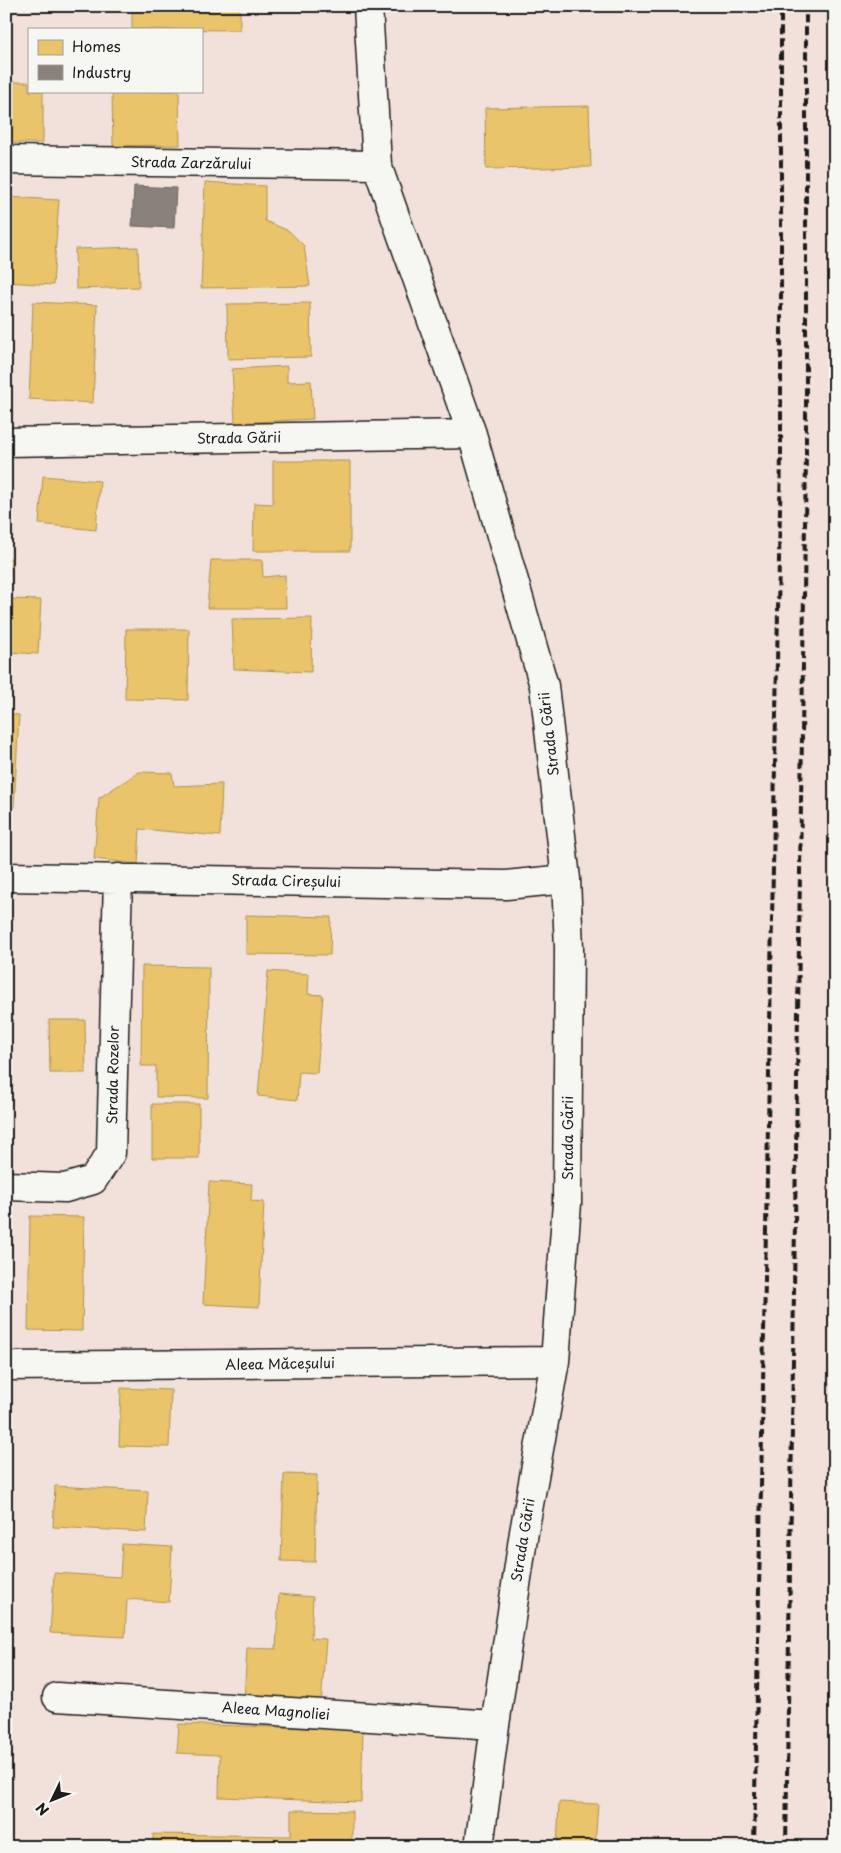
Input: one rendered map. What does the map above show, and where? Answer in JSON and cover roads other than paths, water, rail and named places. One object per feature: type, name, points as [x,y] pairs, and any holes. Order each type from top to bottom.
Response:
[{"type":"street","name":"Strada Gării","points":[[368,6],[377,164],[472,434],[544,686],[566,879],[569,948],[567,1203],[554,1361],[524,1532],[479,1847]]},
{"type":"street","name":"Strada Zarzărului","points":[[6,160],[377,164]]},
{"type":"street","name":"Strada Gării","points":[[6,442],[472,434]]},
{"type":"street","name":"Strada Cireșului","points":[[6,877],[506,885],[566,879]]},
{"type":"street","name":"Strada Rozelor","points":[[6,1186],[65,1188],[93,1180],[111,1152],[118,878]]},
{"type":"street","name":"Aleea Măceșului","points":[[6,1366],[554,1361]]},
{"type":"street","name":"Aleea Magnoliei","points":[[58,1697],[495,1725]]},
{"type":"railway","points":[[754,1847],[781,456],[781,6]]},
{"type":"railway","points":[[786,1847],[806,456],[806,6]]}]
